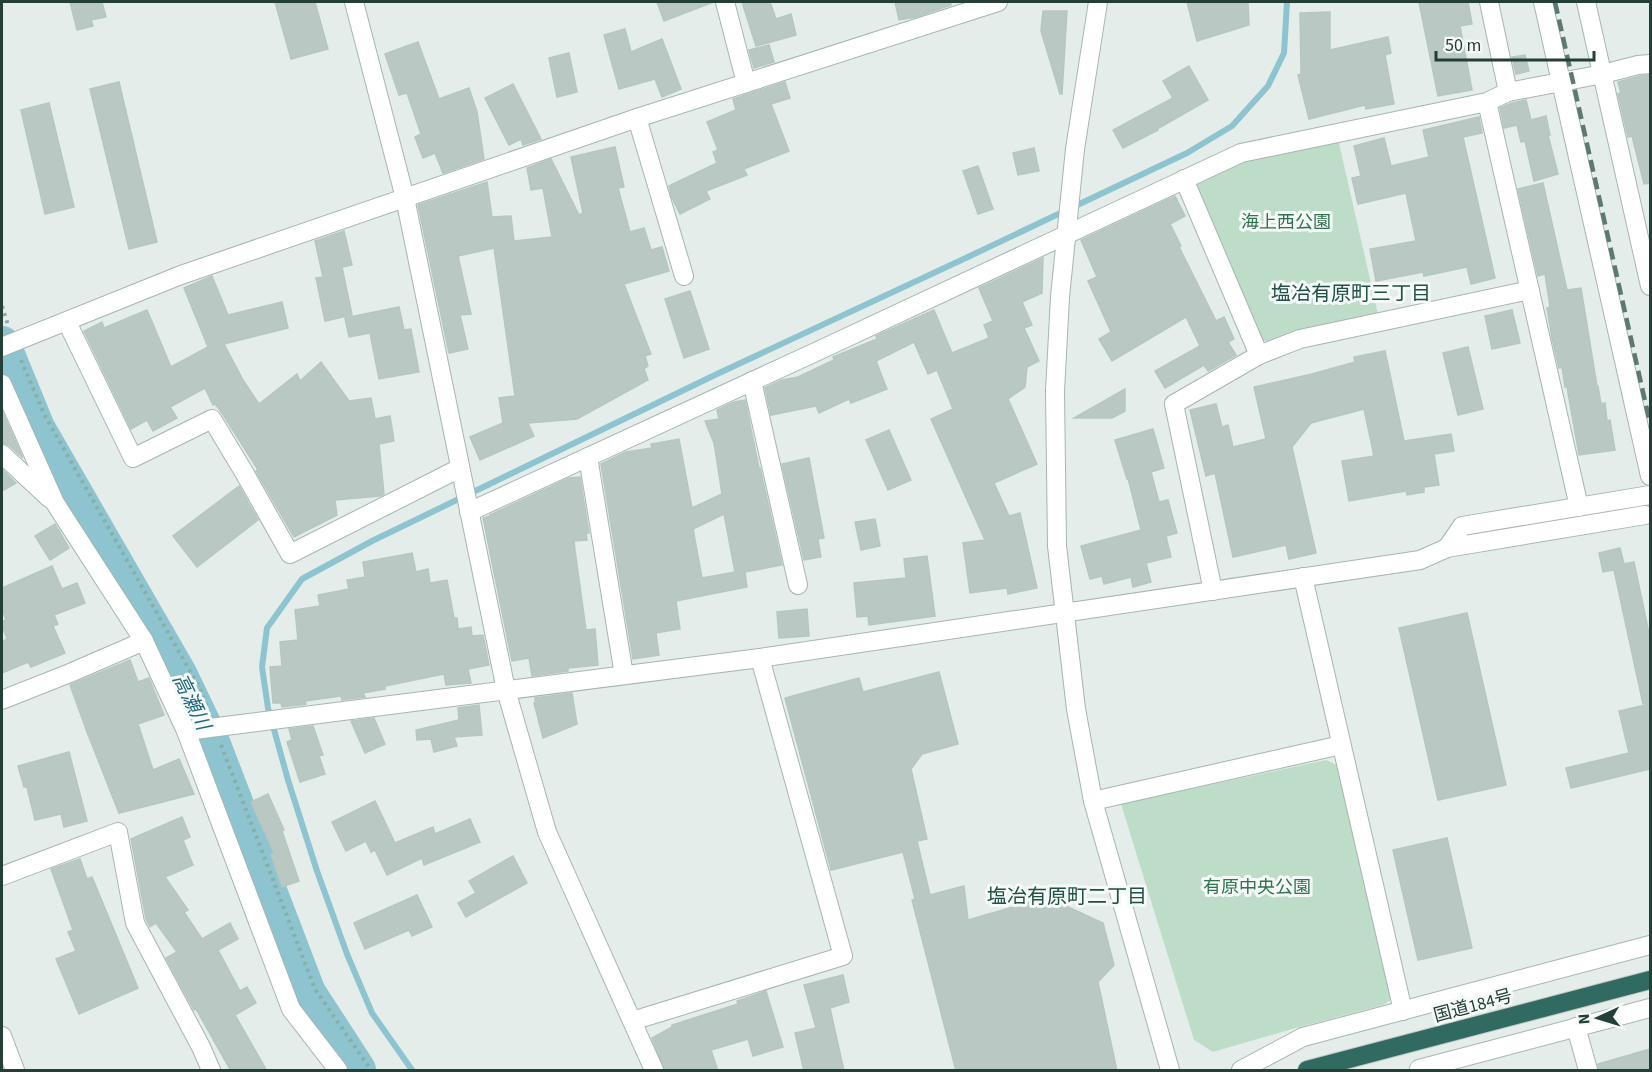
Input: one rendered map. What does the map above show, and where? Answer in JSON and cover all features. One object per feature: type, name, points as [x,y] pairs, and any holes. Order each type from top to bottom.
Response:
[{"type":"highway","name":"国道184号","points":[[1307,1071],[1650,980]]},
{"type":"street","points":[[354,2],[405,198],[506,690],[547,832],[654,1071]]},
{"type":"street","points":[[725,2],[746,83]]},
{"type":"street","points":[[2,347],[181,275],[637,118],[998,2]]},
{"type":"street","points":[[1098,2],[1075,149],[1060,297],[1055,392],[1057,546],[1076,709],[1094,801],[1170,1071]]},
{"type":"street","points":[[1489,2],[1508,92]]},
{"type":"street","points":[[1543,2],[1650,476]]},
{"type":"street","points":[[1586,2],[1650,286]]},
{"type":"street","points":[[469,512],[1241,153],[1487,102],[1508,92],[1650,64]]},
{"type":"street","points":[[1487,102],[1579,507]]},
{"type":"street","points":[[637,118],[684,276]]},
{"type":"street","points":[[1184,179],[1259,355]]},
{"type":"street","points":[[1213,591],[1174,404],[1259,355],[1300,339],[1530,290]]},
{"type":"street","points":[[67,321],[133,458],[212,419],[290,554],[460,468]]},
{"type":"street","points":[[752,381],[798,585]]},
{"type":"street","points":[[2,384],[55,503],[144,641],[186,731],[291,1009],[338,1071]]},
{"type":"street","points":[[2,454],[55,503]]},
{"type":"street","points":[[588,457],[624,675]]},
{"type":"street","points":[[1447,548],[1462,526],[1650,495]]},
{"type":"street","points":[[186,731],[760,658],[1213,591],[1420,560],[1447,548],[1645,515]]},
{"type":"street","points":[[1303,577],[1403,1011]]},
{"type":"street","points":[[2,700],[144,641]]},
{"type":"street","points":[[632,1022],[843,956],[760,658]]},
{"type":"street","points":[[1094,801],[1341,745]]},
{"type":"street","points":[[2,876],[118,832],[135,923],[201,1047],[211,1071]]},
{"type":"street","points":[[1241,1071],[1303,1037],[1650,945]]},
{"type":"street","points":[[1417,1070],[1650,1008]]},
{"type":"street","points":[[1576,1027],[1588,1071]]},
{"type":"street","points":[[2,1036],[15,1071]]},
{"type":"green space","name":"海上西公園","points":[[1338,139],[1378,314],[1300,330],[1268,342],[1260,339],[1195,187],[1200,178],[1242,158]]},
{"type":"green space","name":"有原中央公園","points":[[1326,760],[1337,765],[1392,999],[1383,1005],[1213,1052],[1194,1040],[1121,804]]},
{"type":"building","points":[[70,2],[102,2],[106,17],[91,20],[93,26],[77,30]]},
{"type":"building","points":[[275,2],[315,2],[328,49],[291,59]]},
{"type":"building","points":[[657,2],[710,2],[711,3],[664,21]]},
{"type":"building","points":[[742,2],[770,2],[776,19],[791,14],[796,35],[756,46]]},
{"type":"building","points":[[895,2],[951,2],[951,5],[916,17],[899,20]]},
{"type":"building","points":[[1187,2],[1248,2],[1249,25],[1197,41]]},
{"type":"building","points":[[1419,2],[1468,2],[1472,24],[1460,26],[1472,90],[1438,96]]},
{"type":"building","points":[[1043,11],[1067,11],[1062,94],[1060,94],[1041,31]]},
{"type":"building","points":[[1330,12],[1330,50],[1388,37],[1391,53],[1385,55],[1394,104],[1366,109],[1365,105],[1309,119],[1298,75],[1301,74],[1300,13]]},
{"type":"building","points":[[625,29],[631,52],[662,39],[681,89],[662,97],[655,79],[619,89],[604,35]]},
{"type":"building","points":[[418,42],[439,99],[469,88],[477,112],[484,159],[443,173],[435,153],[423,158],[415,137],[421,134],[407,93],[399,95],[385,54]]},
{"type":"building","points":[[769,45],[774,62],[754,68],[749,50]]},
{"type":"building","points":[[569,53],[577,92],[557,97],[549,58]]},
{"type":"building","points":[[1525,55],[1529,71],[1516,74],[1512,57]]},
{"type":"building","points":[[1189,66],[1208,100],[1123,148],[1113,130],[1173,98],[1163,81]]},
{"type":"building","points":[[1650,75],[1650,183],[1644,184],[1632,136],[1628,137],[1618,94],[1621,93],[1618,82]]},
{"type":"building","points":[[119,82],[157,242],[129,249],[90,89]]},
{"type":"building","points":[[785,82],[790,98],[771,104],[789,151],[744,169],[747,175],[706,191],[710,199],[680,214],[669,186],[717,163],[713,152],[718,150],[707,122],[736,110],[733,99]]},
{"type":"building","points":[[513,84],[541,139],[523,145],[521,139],[509,145],[485,98]]},
{"type":"building","points":[[1526,100],[1531,120],[1546,116],[1550,135],[1548,135],[1558,174],[1534,181],[1525,141],[1521,142],[1517,125],[1504,128],[1500,108]]},
{"type":"building","points":[[49,103],[74,207],[45,214],[21,110]]},
{"type":"building","points":[[1479,117],[1482,133],[1463,137],[1495,278],[1471,284],[1467,267],[1424,276],[1423,272],[1376,281],[1370,249],[1416,241],[1406,193],[1358,204],[1352,178],[1361,176],[1354,146],[1384,138],[1391,166],[1429,157],[1423,130]]},
{"type":"building","points":[[615,147],[624,187],[618,188],[630,232],[644,228],[651,250],[662,247],[669,271],[624,284],[651,354],[645,356],[648,366],[644,369],[648,380],[577,419],[528,423],[534,436],[480,460],[470,437],[503,423],[499,398],[515,396],[494,248],[458,256],[471,314],[460,315],[468,349],[449,353],[418,205],[487,182],[492,217],[511,216],[514,241],[552,237],[543,188],[531,190],[527,168],[551,159],[579,215],[583,213],[571,157]]},
{"type":"building","points":[[1034,148],[1039,171],[1018,175],[1013,153]]},
{"type":"building","points":[[978,166],[993,209],[978,214],[963,171]]},
{"type":"building","points":[[1543,183],[1567,290],[1581,288],[1597,386],[1601,404],[1605,403],[1607,421],[1610,420],[1615,450],[1579,455],[1567,387],[1565,387],[1562,367],[1559,368],[1552,338],[1545,274],[1538,276],[1518,189]]},
{"type":"building","points":[[1175,196],[1185,216],[1170,224],[1216,321],[1224,317],[1234,339],[1228,342],[1236,355],[1208,371],[1204,365],[1165,388],[1155,371],[1200,346],[1186,317],[1112,361],[1099,339],[1111,332],[1088,281],[1097,277],[1081,240]]},
{"type":"building","points":[[344,231],[352,265],[342,267],[352,315],[325,321],[316,278],[323,277],[315,241]]},
{"type":"building","points":[[1043,258],[1042,293],[1022,302],[1032,325],[1024,328],[1039,361],[1027,367],[1025,387],[1008,399],[1037,464],[994,483],[1009,516],[1020,513],[1037,588],[1008,594],[1007,588],[970,593],[963,543],[985,540],[931,419],[953,409],[937,370],[928,374],[914,342],[876,361],[887,389],[851,403],[849,399],[819,413],[816,406],[771,415],[765,388],[782,380],[798,377],[834,360],[833,357],[877,339],[876,336],[934,310],[952,353],[989,338],[984,325],[993,321],[979,288]]},
{"type":"building","points":[[212,276],[228,315],[282,302],[288,328],[224,344],[259,404],[297,374],[300,381],[321,362],[349,401],[371,398],[375,419],[390,416],[394,441],[379,444],[384,494],[335,500],[337,515],[294,537],[256,471],[258,470],[222,413],[215,404],[213,405],[205,388],[170,407],[177,418],[153,431],[147,420],[131,429],[84,331],[102,322],[104,328],[147,310],[171,367],[208,347],[184,288]]},
{"type":"building","points":[[690,291],[709,349],[684,358],[665,299]]},
{"type":"building","points":[[399,307],[404,330],[411,329],[419,372],[379,379],[370,333],[349,337],[345,318]]},
{"type":"building","points":[[1512,310],[1520,343],[1492,349],[1485,316]]},
{"type":"building","points":[[1468,347],[1483,409],[1458,415],[1443,353]]},
{"type":"building","points":[[1385,351],[1404,441],[1451,434],[1454,451],[1434,454],[1439,485],[1424,487],[1424,492],[1407,495],[1406,491],[1349,501],[1342,461],[1374,456],[1364,409],[1311,423],[1292,447],[1316,553],[1289,559],[1286,545],[1233,557],[1215,473],[1206,476],[1190,410],[1216,404],[1222,427],[1228,425],[1233,447],[1266,439],[1254,387],[1312,374],[1355,362],[1354,357]]},
{"type":"building","points":[[1125,389],[1125,411],[1112,418],[1074,418]]},
{"type":"building","points":[[745,400],[782,565],[745,572],[747,587],[676,601],[680,629],[656,633],[659,655],[633,659],[601,464],[626,452],[652,448],[651,444],[679,439],[692,508],[722,494],[714,443],[705,421],[719,419],[717,410],[734,402]],"holes":[[[724,514],[735,572],[702,578],[693,529]]]},
{"type":"building","points":[[2,411],[23,458],[9,445],[2,443]]},
{"type":"building","points":[[1153,429],[1164,468],[1151,472],[1159,502],[1168,500],[1177,533],[1166,536],[1171,557],[1146,563],[1151,582],[1133,587],[1131,577],[1104,584],[1102,576],[1090,579],[1081,546],[1141,530],[1128,478],[1115,440]]},
{"type":"building","points":[[889,430],[911,480],[888,490],[866,440]]},
{"type":"building","points":[[809,458],[824,538],[818,539],[821,557],[804,560],[782,464]]},
{"type":"building","points":[[2,469],[16,483],[2,491]]},
{"type":"building","points":[[580,477],[589,533],[586,533],[587,540],[574,541],[586,630],[595,629],[598,665],[568,668],[568,671],[532,676],[529,658],[512,661],[483,518],[569,478]]},
{"type":"building","points":[[239,486],[258,520],[197,567],[173,536]]},
{"type":"building","points":[[875,519],[880,546],[861,550],[855,522]]},
{"type":"building","points":[[55,524],[69,548],[50,560],[35,536]]},
{"type":"building","points":[[1620,548],[1624,564],[1634,562],[1650,638],[1650,703],[1643,704],[1614,570],[1603,572],[1599,553]]},
{"type":"building","points":[[412,553],[416,572],[428,569],[430,583],[447,580],[458,629],[471,627],[472,636],[483,635],[489,665],[468,669],[471,683],[446,685],[444,674],[385,686],[385,689],[363,693],[365,697],[342,700],[341,696],[282,707],[281,703],[273,703],[270,667],[282,666],[280,642],[298,640],[295,610],[320,606],[318,595],[349,589],[347,580],[365,577],[363,562]]},
{"type":"building","points":[[927,556],[935,616],[869,625],[868,616],[857,617],[854,583],[906,578],[904,559]]},
{"type":"building","points":[[52,566],[62,589],[77,583],[85,603],[54,615],[58,624],[53,626],[65,653],[31,667],[28,662],[2,673],[2,642],[7,639],[2,625],[2,622],[6,620],[2,609],[2,588]]},
{"type":"building","points":[[807,609],[809,636],[779,638],[777,612]]},
{"type":"building","points":[[1467,613],[1506,785],[1438,800],[1399,628]]},
{"type":"building","points":[[130,660],[138,682],[149,678],[164,715],[138,724],[153,770],[179,759],[194,794],[119,813],[70,685]]},
{"type":"building","points":[[939,672],[958,744],[922,754],[911,769],[927,839],[917,841],[930,895],[964,886],[968,920],[1065,892],[1068,907],[1103,923],[1114,965],[1098,982],[1117,1071],[956,1071],[912,900],[915,899],[903,852],[831,870],[785,698],[859,678],[863,692]]},
{"type":"building","points":[[572,693],[577,724],[543,738],[534,703],[535,698]]},
{"type":"building","points":[[1650,704],[1650,769],[1571,788],[1566,768],[1629,753],[1619,711]]},
{"type":"building","points":[[479,705],[482,735],[454,737],[457,746],[434,752],[431,739],[417,740],[416,730],[459,720],[458,708]]},
{"type":"building","points":[[374,718],[385,744],[365,753],[351,721]]},
{"type":"building","points":[[313,726],[323,755],[319,756],[325,774],[300,782],[287,742],[292,740],[289,729]]},
{"type":"building","points":[[69,752],[87,821],[64,827],[61,814],[35,820],[27,787],[24,787],[18,766]]},
{"type":"building","points":[[268,794],[284,830],[282,831],[299,881],[282,887],[271,854],[274,853],[251,802]]},
{"type":"building","points":[[375,801],[395,843],[433,827],[435,834],[470,819],[480,842],[424,865],[422,858],[387,875],[375,850],[371,852],[366,841],[346,851],[332,822]]},
{"type":"building","points":[[182,817],[190,837],[183,840],[193,865],[165,877],[188,910],[184,912],[202,939],[230,923],[238,939],[218,950],[240,991],[247,987],[256,1003],[235,1015],[267,1071],[231,1071],[166,958],[177,952],[156,923],[150,927],[146,919],[131,839]]},
{"type":"building","points":[[1447,838],[1472,948],[1418,960],[1393,850]]},
{"type":"building","points":[[513,856],[527,883],[466,917],[458,903],[476,893],[469,881]]},
{"type":"building","points":[[80,859],[87,879],[92,877],[138,988],[79,1014],[56,959],[76,951],[68,932],[73,930],[51,869]]},
{"type":"building","points":[[417,895],[432,927],[412,936],[409,930],[365,949],[354,923]]},
{"type":"building","points":[[843,975],[849,1002],[830,1008],[844,1071],[804,1071],[795,1033],[816,1028],[804,985]]},
{"type":"building","points":[[766,991],[783,1047],[753,1056],[748,1039],[711,1050],[718,1071],[665,1071],[652,1038],[672,1025],[738,1004],[737,1001]]},
{"type":"building","points":[[1650,1049],[1650,1071],[1599,1071],[1598,1064]]},
{"type":"waterway","points":[[412,1070],[372,1013],[347,954],[317,871],[268,708],[262,667],[267,628],[302,579],[372,541],[717,374],[1187,153],[1232,126],[1268,86],[1284,53],[1287,2]]},
{"type":"waterway","name":"高瀬川","points":[[2,345],[36,428],[178,674],[212,745],[307,993],[357,1070]]},
{"type":"railway","points":[[1555,2],[1650,423]]},
{"type":"district","name":"塩冶有原町三丁目","points":[[1351,294]]},
{"type":"district","name":"塩冶有原町二丁目","points":[[1067,897]]}]
